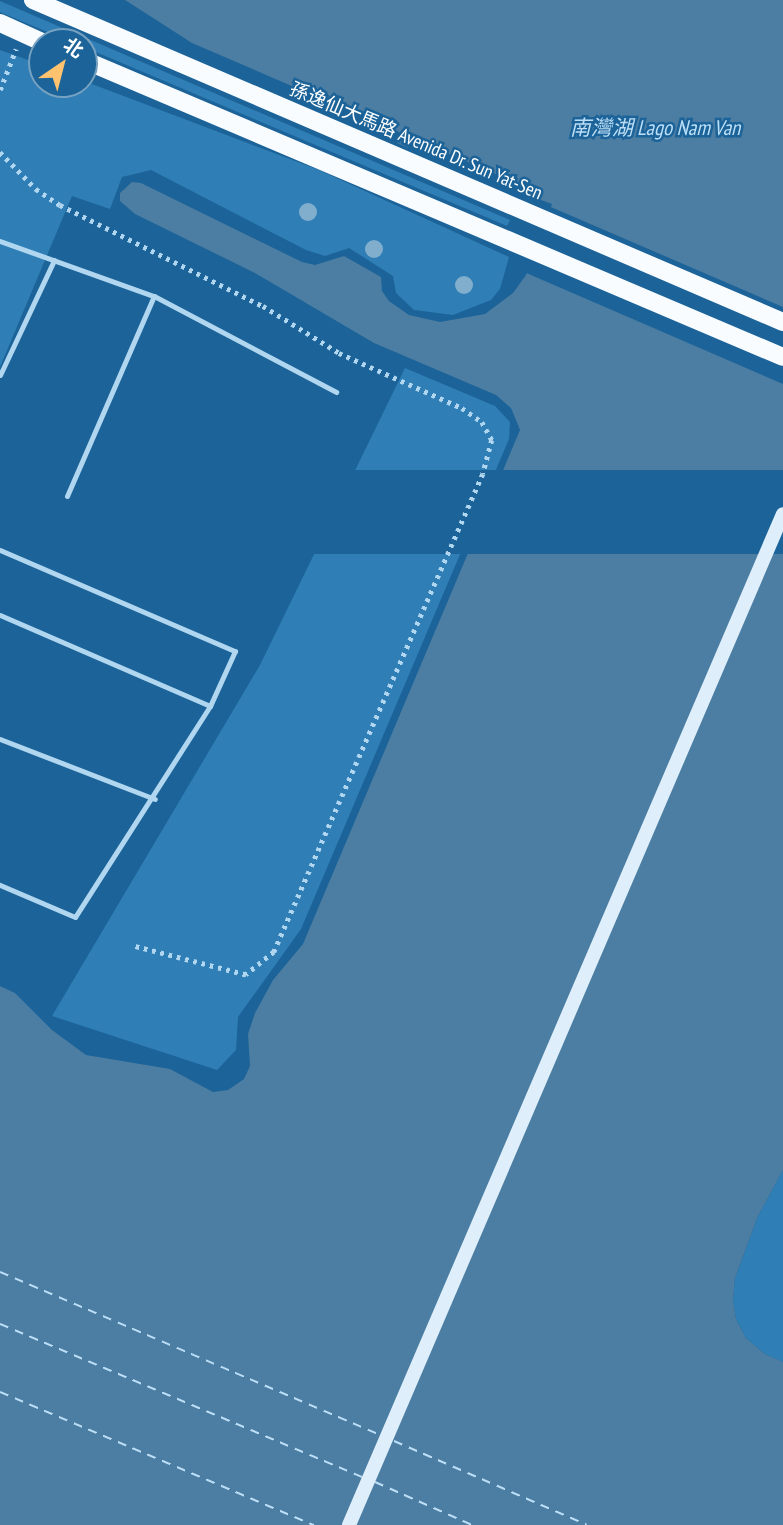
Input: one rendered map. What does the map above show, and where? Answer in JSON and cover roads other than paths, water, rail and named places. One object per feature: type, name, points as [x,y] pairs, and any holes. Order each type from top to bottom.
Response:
[{"type":"main road","name":"孫逸仙大馬路 Avenida Dr. Sun Yat-Sen","points":[[33,0],[783,322]]},
{"type":"main road","points":[[0,23],[28,36]]},
{"type":"main road","points":[[0,29],[28,38]]},
{"type":"main road","points":[[98,66],[783,357]]},
{"type":"main road","points":[[349,1525],[783,514]]},
{"type":"lane","points":[[0,241],[154,296],[336,392]]},
{"type":"lane","points":[[0,376],[54,260]]},
{"type":"lane","points":[[66,496],[154,296]]},
{"type":"lane","points":[[0,550],[235,651],[210,706],[155,799],[75,917],[0,886]]},
{"type":"lane","points":[[0,615],[210,706]]},
{"type":"lane","points":[[0,738],[155,799]]},
{"type":"water","name":"南灣湖 Lago Nam Van","points":[[125,0],[783,0],[783,1170],[758,1216],[735,1278],[733,1300],[736,1319],[746,1338],[765,1354],[783,1362],[783,1525],[0,1525],[0,986],[15,993],[52,1030],[86,1055],[170,1069],[213,1092],[228,1090],[244,1079],[250,1066],[248,1034],[255,1013],[273,980],[303,944],[520,430],[511,408],[496,395],[374,343],[255,273],[135,214],[120,201],[120,193],[132,182],[141,183],[302,262],[315,265],[344,256],[381,277],[382,291],[389,301],[409,315],[440,322],[485,314],[513,293],[526,275],[552,204],[527,195],[528,188],[192,43]]}]
